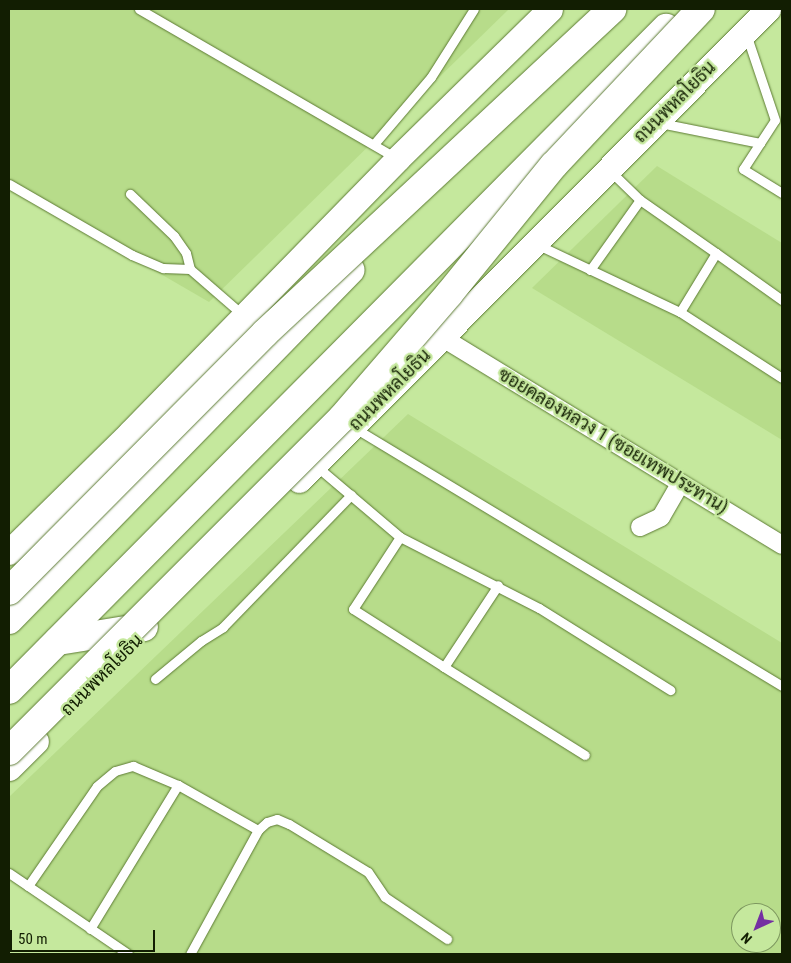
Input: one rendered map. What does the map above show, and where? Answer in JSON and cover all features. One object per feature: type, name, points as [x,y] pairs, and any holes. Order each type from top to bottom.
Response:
[{"type":"highway","points":[[9,620],[604,9]]},
{"type":"highway","points":[[9,591],[265,333],[613,9]]},
{"type":"highway","points":[[9,690],[685,9]]},
{"type":"highway","points":[[9,751],[342,418],[449,294],[554,165],[701,9]]},
{"type":"highway","points":[[58,641],[152,625]]},
{"type":"main road","name":"ถนนพหลโยธิน","points":[[9,768],[443,338],[768,9]]},
{"type":"main road","points":[[10,548],[245,317],[397,159],[546,10]]},
{"type":"street","name":"ซอยคลองหลวง 1 (ซอยเทพประทาน)","points":[[443,338],[782,545]]},
{"type":"street","points":[[640,527],[661,517],[681,483]]},
{"type":"lane","points":[[139,9],[397,159]]},
{"type":"lane","points":[[374,144],[431,77],[474,9]]},
{"type":"lane","points":[[745,32],[775,120]]},
{"type":"lane","points":[[782,110],[743,169],[782,192]]},
{"type":"lane","points":[[656,122],[760,143]]},
{"type":"lane","points":[[609,169],[640,200],[782,300]]},
{"type":"lane","points":[[9,184],[132,255],[163,268],[190,269]]},
{"type":"lane","points":[[130,194],[174,236],[186,253],[190,269],[245,317]]},
{"type":"lane","points":[[590,270],[640,200]]},
{"type":"lane","points":[[536,244],[680,312],[782,378]]},
{"type":"lane","points":[[680,312],[716,253]]},
{"type":"lane","points":[[353,427],[782,686]]},
{"type":"lane","points":[[315,464],[400,536],[498,585],[670,690]]},
{"type":"lane","points":[[155,679],[201,640],[223,627],[351,495]]},
{"type":"lane","points":[[400,536],[353,608],[585,755]]},
{"type":"lane","points":[[444,667],[498,585]]},
{"type":"lane","points":[[28,886],[97,786],[115,771],[133,766],[178,785],[258,830]]},
{"type":"lane","points":[[90,929],[178,785]]},
{"type":"lane","points":[[190,954],[258,830],[267,822],[277,819],[289,824],[368,872],[385,898],[447,940]]},
{"type":"lane","points":[[9,873],[128,954]]},
{"type":"shaded area","points":[[9,9],[509,9],[209,302],[9,186]]},
{"type":"shaded area","points":[[657,166],[782,243],[782,440],[532,288]]},
{"type":"shaded area","points":[[408,414],[782,643],[782,954],[123,954],[9,879],[9,797]]}]
